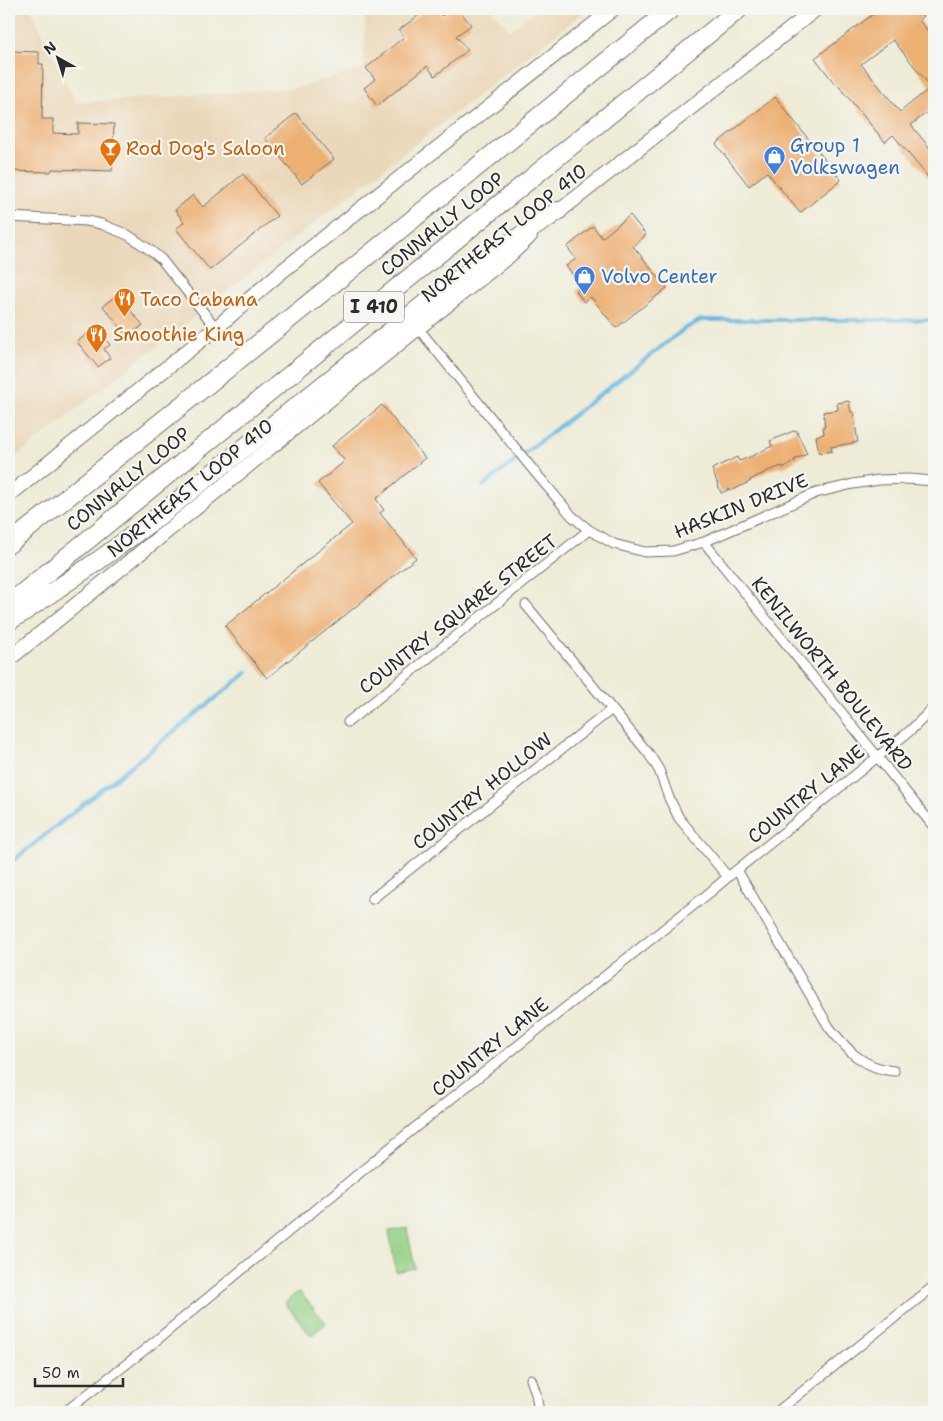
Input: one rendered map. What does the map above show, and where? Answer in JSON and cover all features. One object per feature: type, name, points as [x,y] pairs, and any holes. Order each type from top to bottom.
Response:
[{"type":"highway","name":"CONNALLY LOOP","points":[[9,544],[671,9]]},
{"type":"highway","name":"CONNALLY LOOP","points":[[9,604],[740,9]]},
{"type":"highway","points":[[9,621],[131,537],[422,306],[492,255],[558,211]]},
{"type":"main road","points":[[9,495],[216,328],[281,272],[613,9]]},
{"type":"main road","name":"NORTHEAST LOOP 410","points":[[9,659],[510,255],[558,211],[816,9]]},
{"type":"street","points":[[9,217],[87,221],[128,234],[161,259],[216,328]]},
{"type":"street","name":"HASKIN DRIVE","points":[[418,328],[572,516],[589,530],[614,544],[645,552],[673,551],[704,542],[816,493],[880,480],[934,481]]},
{"type":"street","name":"COUNTRY SQUARE STREET","points":[[348,722],[589,530]]},
{"type":"street","name":"KENILWORTH BOULEVARD","points":[[704,542],[934,826]]},
{"type":"street","points":[[526,605],[649,754],[659,770],[669,798],[679,818],[728,876]]},
{"type":"street","name":"COUNTRY LANE","points":[[65,1412],[147,1348],[402,1138],[878,757],[910,730],[934,706]]},
{"type":"street","name":"COUNTRY HOLLOW","points":[[372,899],[612,708]]},
{"type":"street","points":[[737,870],[830,1027],[840,1040],[858,1058],[881,1070],[894,1071]]},
{"type":"street","points":[[777,1412],[934,1286]]},
{"type":"street","points":[[531,1379],[539,1412]]},
{"type":"shaded area","points":[[9,9],[31,9],[76,103],[296,88],[363,69],[366,9],[490,9],[510,30],[537,9],[588,9],[9,462]]},
{"type":"green space","points":[[407,1228],[415,1268],[396,1272],[389,1231]]},
{"type":"green space","points":[[299,1291],[326,1323],[311,1336],[285,1303]]},
{"type":"building","points":[[427,9],[437,9],[442,16],[451,9],[458,9],[471,25],[456,36],[468,50],[435,76],[427,66],[377,106],[364,88],[375,79],[366,68],[404,37],[399,30]]},
{"type":"building","points":[[880,9],[917,9],[923,16],[919,20],[934,39],[934,107],[911,125],[934,153],[934,184],[893,135],[885,142],[815,58]],"holes":[[[893,40],[931,87],[900,112],[861,64]]]},
{"type":"building","points":[[9,51],[39,52],[39,64],[43,64],[42,119],[53,119],[53,133],[78,134],[78,123],[114,124],[112,171],[52,169],[51,172],[9,171]]},
{"type":"building","points":[[775,97],[841,180],[800,213],[767,172],[749,186],[716,144]]},
{"type":"building","points":[[296,113],[334,159],[302,184],[265,138]]},
{"type":"building","points":[[243,174],[277,216],[210,270],[176,229],[184,222],[175,210],[193,195],[203,207]]},
{"type":"building","points":[[630,215],[646,235],[633,246],[667,288],[616,328],[591,297],[584,302],[576,291],[582,286],[566,266],[576,259],[567,247],[593,226],[602,238]]},
{"type":"building","name":"Taco Cabana","points":[[120,292],[131,305],[130,310],[143,325],[128,337],[103,306]]},
{"type":"building","name":"Smoothie King","points":[[88,333],[94,341],[102,335],[110,345],[104,349],[110,358],[98,367],[77,342]]},
{"type":"building","points":[[849,401],[851,412],[853,412],[858,442],[831,447],[832,451],[819,453],[816,436],[824,434],[823,412],[838,410],[837,403]]},
{"type":"building","points":[[382,405],[425,458],[376,499],[384,510],[380,513],[416,558],[267,678],[225,626],[352,524],[318,483],[345,461],[332,446]]},
{"type":"building","points":[[796,430],[807,454],[783,468],[782,466],[770,470],[731,491],[730,489],[721,493],[712,469],[737,457],[739,461],[750,457],[772,446],[770,441]]},
{"type":"waterway","points":[[483,486],[684,329],[701,320],[934,320]]},
{"type":"waterway","points":[[9,864],[248,672]]},
{"type":"place","name":"Rod Dog's Saloon","points":[[110,167]]},
{"type":"place","name":"Group 1 Volkswagen","points":[[774,175]]},
{"type":"place","name":"Volvo Center","points":[[585,295]]},
{"type":"place","name":"Taco Cabana","points":[[124,318]]},
{"type":"place","name":"Smoothie King","points":[[97,353]]}]
